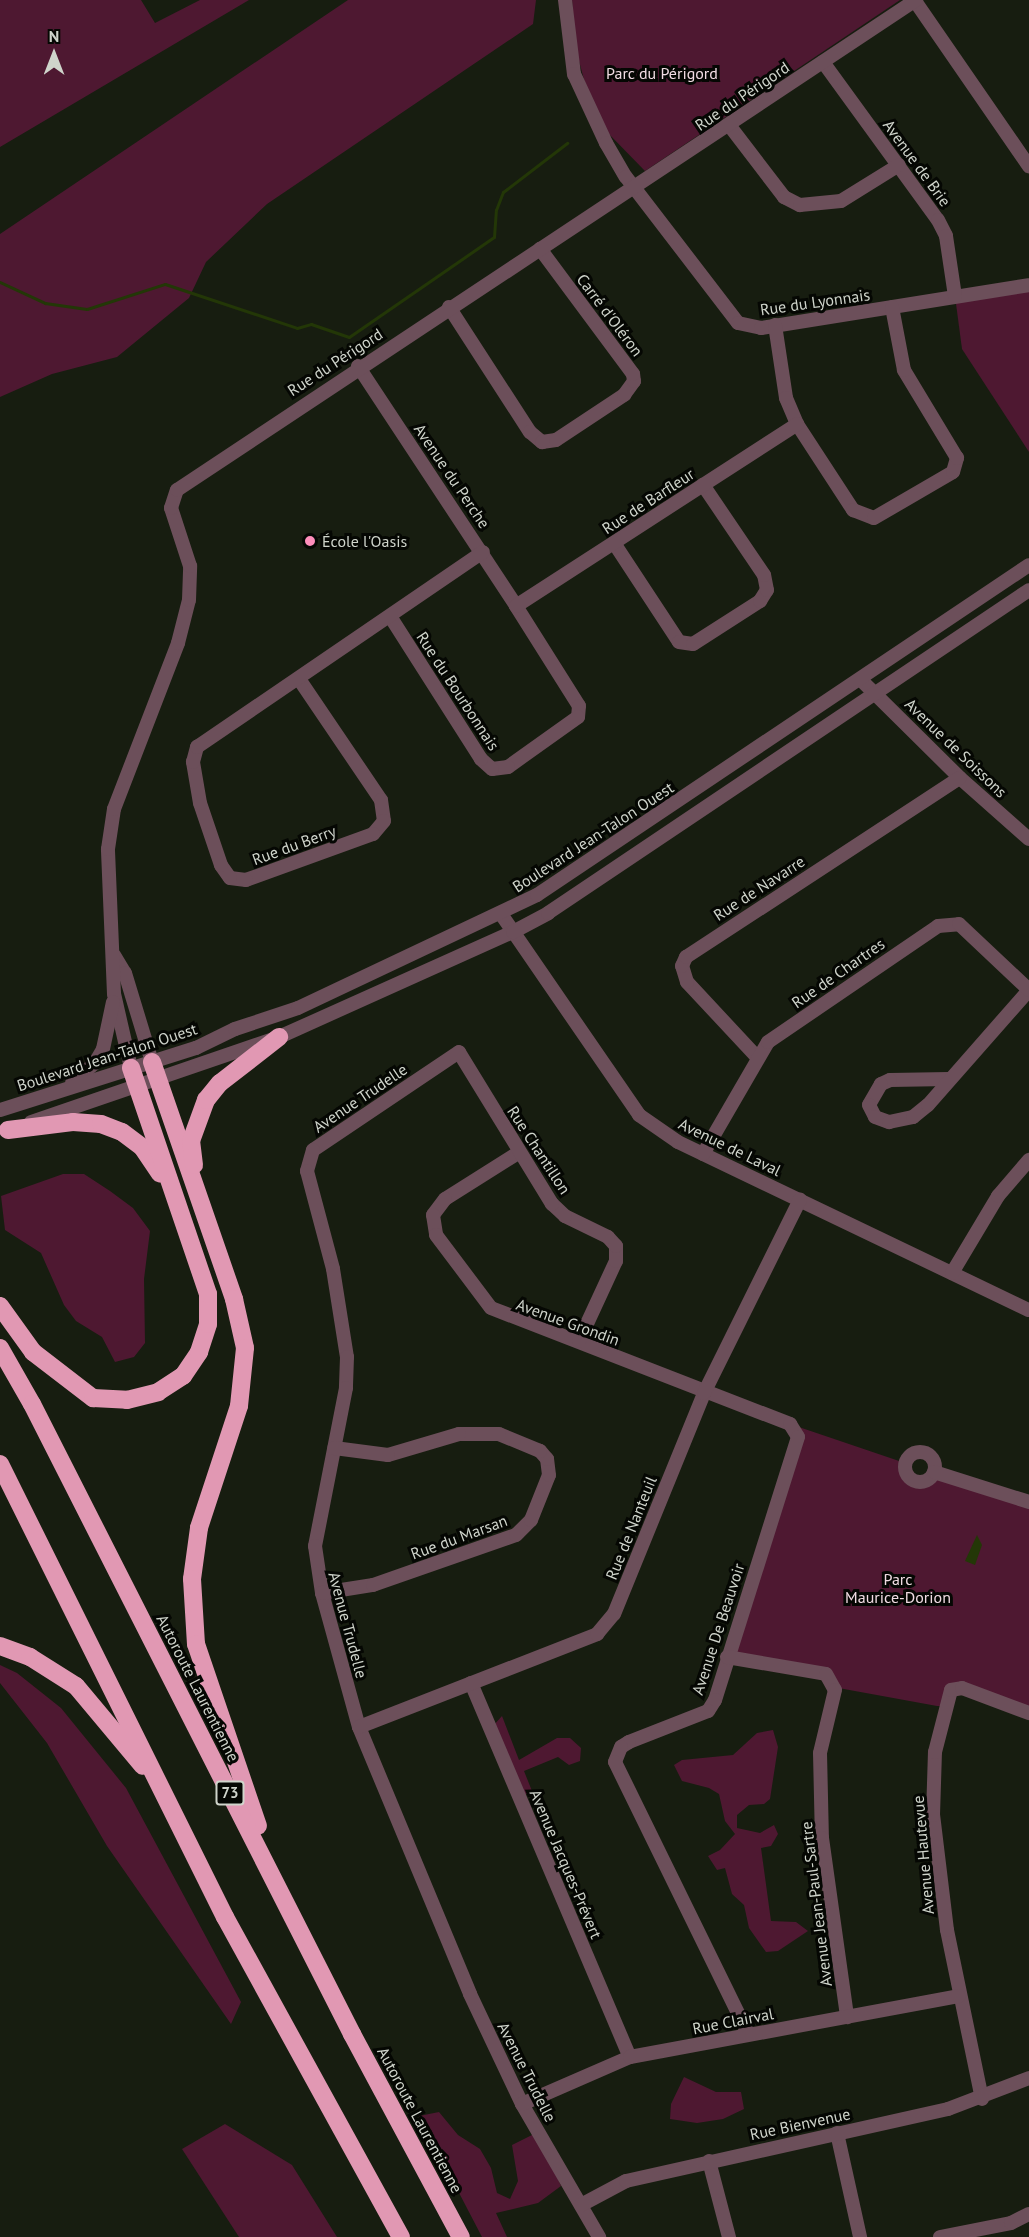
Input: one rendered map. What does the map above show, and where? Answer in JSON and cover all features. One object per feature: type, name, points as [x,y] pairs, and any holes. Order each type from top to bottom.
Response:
[{"type":"highway","points":[[201,1205],[192,1141],[206,1100],[220,1083],[279,1037]]},
{"type":"highway","points":[[0,1305],[33,1352],[93,1398],[127,1400],[158,1392],[175,1382],[200,1352],[208,1324],[208,1294],[131,1068]]},
{"type":"highway","points":[[154,1070],[234,1299],[245,1348],[239,1406],[199,1528],[192,1579],[196,1644],[279,1888]]},
{"type":"highway","points":[[4,1131],[73,1122],[101,1124],[122,1132],[142,1147],[173,1196]]},
{"type":"highway","name":"Autoroute Laurentienne","points":[[0,1348],[461,2237]]},
{"type":"highway","points":[[0,1464],[225,1917],[402,2237]]},
{"type":"highway","points":[[0,1646],[30,1657],[76,1686],[162,1789]]},
{"type":"street","name":"Rue du Lyonnais","points":[[565,0],[574,74],[606,143],[634,188],[730,316],[748,327],[775,325],[1029,285]]},
{"type":"street","name":"Rue du Périgord","points":[[131,1068],[114,994],[108,849],[114,809],[178,643],[189,600],[190,566],[171,508],[177,490],[358,366],[634,188],[915,0]]},
{"type":"street","points":[[915,0],[1029,166]]},
{"type":"street","name":"Avenue de Brie","points":[[823,62],[899,165],[946,236],[955,296]]},
{"type":"street","points":[[729,124],[784,197],[800,205],[841,201],[899,165]]},
{"type":"street","name":"Carré d'Oléron","points":[[449,307],[530,432],[542,442],[556,440],[624,395],[634,381],[633,374],[540,249]]},
{"type":"street","points":[[775,325],[786,398],[797,424],[860,515],[883,516],[953,472],[956,451],[904,369],[892,307]]},
{"type":"street","name":"Avenue du Perche","points":[[358,366],[483,552],[516,606]]},
{"type":"street","name":"Rue de Barfleur","points":[[516,606],[797,424]]},
{"type":"street","points":[[614,543],[679,642],[693,644],[750,607],[765,595],[767,583],[703,485]]},
{"type":"street","name":"Rue du Berry","points":[[299,679],[381,800],[384,821],[373,834],[246,880],[230,878],[221,865],[200,803],[193,754],[204,741],[299,679],[483,552]]},
{"type":"street","name":"Boulevard Jean-Talon Ouest","points":[[4,1131],[138,1086],[154,1070],[298,1008],[537,895],[861,680],[1029,565]]},
{"type":"street","name":"Boulevard Jean-Talon Ouest","points":[[0,1110],[131,1068],[154,1070],[279,1037],[513,932],[548,913],[1029,590]]},
{"type":"street","name":"Rue du Bourbonnais","points":[[390,616],[481,759],[500,770],[573,722],[580,713],[516,606]]},
{"type":"street","name":"Avenue de Soissons","points":[[861,680],[960,778],[1029,839]]},
{"type":"street","name":"Rue de Navarre","points":[[756,1056],[687,982],[682,966],[686,957],[960,778]]},
{"type":"street","name":"Avenue de Laval","points":[[501,914],[639,1115],[678,1142],[1029,1310]]},
{"type":"street","name":"Rue de Chartres","points":[[703,1154],[756,1056],[768,1042],[938,926],[959,924],[1029,990]]},
{"type":"street","name":"Rue du Périgord","points":[[113,953],[125,973],[154,1070]]},
{"type":"street","points":[[949,1079],[890,1080],[876,1089],[869,1105],[874,1117],[901,1122],[928,1105],[1029,990]]},
{"type":"street","points":[[69,1086],[95,1063],[103,1049],[114,994]]},
{"type":"street","name":"Rue Chantillon","points":[[459,1052],[518,1153],[559,1210],[616,1245],[616,1262],[579,1341]]},
{"type":"street","name":"Avenue Trudelle","points":[[459,1052],[324,1141],[307,1161],[344,1321],[346,1388],[315,1546],[322,1593],[359,1727],[470,1994],[522,2104],[599,2237]]},
{"type":"street","name":"Avenue Grondin","points":[[518,1153],[445,1199],[435,1208],[432,1224],[436,1235],[491,1308],[579,1341],[704,1393]]},
{"type":"street","points":[[952,1273],[998,1196],[1024,1174],[1029,1160]]},
{"type":"street","name":"Rue de Nanteuil","points":[[359,1727],[597,1634],[614,1614],[704,1393],[800,1200]]},
{"type":"street","name":"Avenue De Beauvoir","points":[[704,1393],[790,1424],[798,1437],[715,1700],[708,1711],[629,1742],[621,1748],[615,1762],[748,2034]]},
{"type":"street","name":"Rue du Marsan","points":[[322,1593],[373,1585],[516,1535],[531,1520],[549,1475],[547,1459],[540,1451],[499,1434],[459,1434],[388,1455],[334,1448]]},
{"type":"street","points":[[934,1472],[1029,1502]]},
{"type":"street","name":"Avenue Jean-Paul-Sartre","points":[[727,1657],[826,1674],[835,1690],[820,1752],[822,1838],[847,2017]]},
{"type":"street","name":"Avenue Jacques-Prévert","points":[[471,1683],[630,2057]]},
{"type":"street","name":"Avenue Hautevue","points":[[982,2099],[958,1996],[933,1815],[935,1752],[945,1706],[951,1690],[962,1688],[1029,1713]]},
{"type":"street","name":"Rue Clairval","points":[[522,2104],[630,2057],[958,1996]]},
{"type":"street","name":"Rue Bienvenue","points":[[581,2205],[626,2181],[982,2099],[1029,2078]]},
{"type":"street","points":[[837,2133],[860,2237]]},
{"type":"street","points":[[709,2161],[729,2237]]},
{"type":"street","points":[[940,2237],[1011,2223],[1029,2214]]},
{"type":"green space","points":[[0,0],[141,0],[155,23],[200,0],[249,0],[0,147]]},
{"type":"green space","points":[[348,0],[536,0],[533,24],[267,204],[206,262],[189,298],[117,357],[52,374],[0,397],[0,234]]},
{"type":"green space","name":"Parc du Périgord","points":[[572,0],[900,0],[645,171],[605,130],[588,94],[576,50]]},
{"type":"green space","points":[[1029,285],[1029,452],[962,349],[955,296]]},
{"type":"green space","points":[[63,1174],[84,1174],[110,1191],[133,1208],[150,1231],[144,1279],[145,1343],[134,1357],[115,1362],[102,1337],[76,1321],[64,1305],[41,1253],[5,1230],[1,1196]]},
{"type":"green space","name":"Parc Maurice-Dorion","points":[[790,1424],[905,1463],[905,1472],[913,1481],[924,1482],[932,1475],[1029,1502],[1029,1713],[962,1688],[945,1706],[937,1706],[833,1687],[826,1674],[727,1657],[798,1442]]},
{"type":"green space","points":[[0,1665],[17,1673],[61,1708],[126,1788],[241,2002],[231,2024],[107,1846],[47,1743],[0,1683]]},
{"type":"green space","points":[[502,1716],[519,1760],[557,1738],[570,1738],[581,1748],[580,1761],[569,1765],[558,1757],[524,1771],[532,1791],[523,1796],[493,1726]]},
{"type":"green space","points":[[773,1730],[778,1747],[770,1799],[764,1804],[749,1805],[737,1815],[737,1828],[760,1833],[774,1825],[778,1834],[771,1846],[761,1848],[771,1921],[796,1922],[808,1931],[778,1951],[766,1952],[749,1928],[744,1905],[732,1894],[725,1868],[717,1870],[708,1856],[720,1850],[735,1834],[725,1821],[719,1794],[709,1788],[682,1781],[674,1765],[682,1760],[733,1755],[757,1733]]},
{"type":"green space","points":[[684,2077],[716,2092],[741,2092],[744,2109],[723,2119],[697,2123],[670,2119],[671,2104]]},
{"type":"green space","points":[[439,2112],[458,2135],[480,2149],[491,2168],[497,2193],[510,2199],[518,2181],[512,2145],[538,2132],[561,2186],[538,2203],[496,2213],[507,2237],[482,2237],[419,2116]]},
{"type":"green space","points":[[225,2124],[292,2165],[337,2237],[239,2237],[182,2149]]},
{"type":"shaded area","points":[[977,1535],[982,1545],[975,1565],[965,1561]]},
{"type":"waterway","points":[[0,282],[45,303],[87,309],[165,284],[297,328],[311,324],[349,337],[494,237],[496,210],[503,192],[567,143]]},
{"type":"place","name":"École l'Oasis","points":[[310,541]]}]
